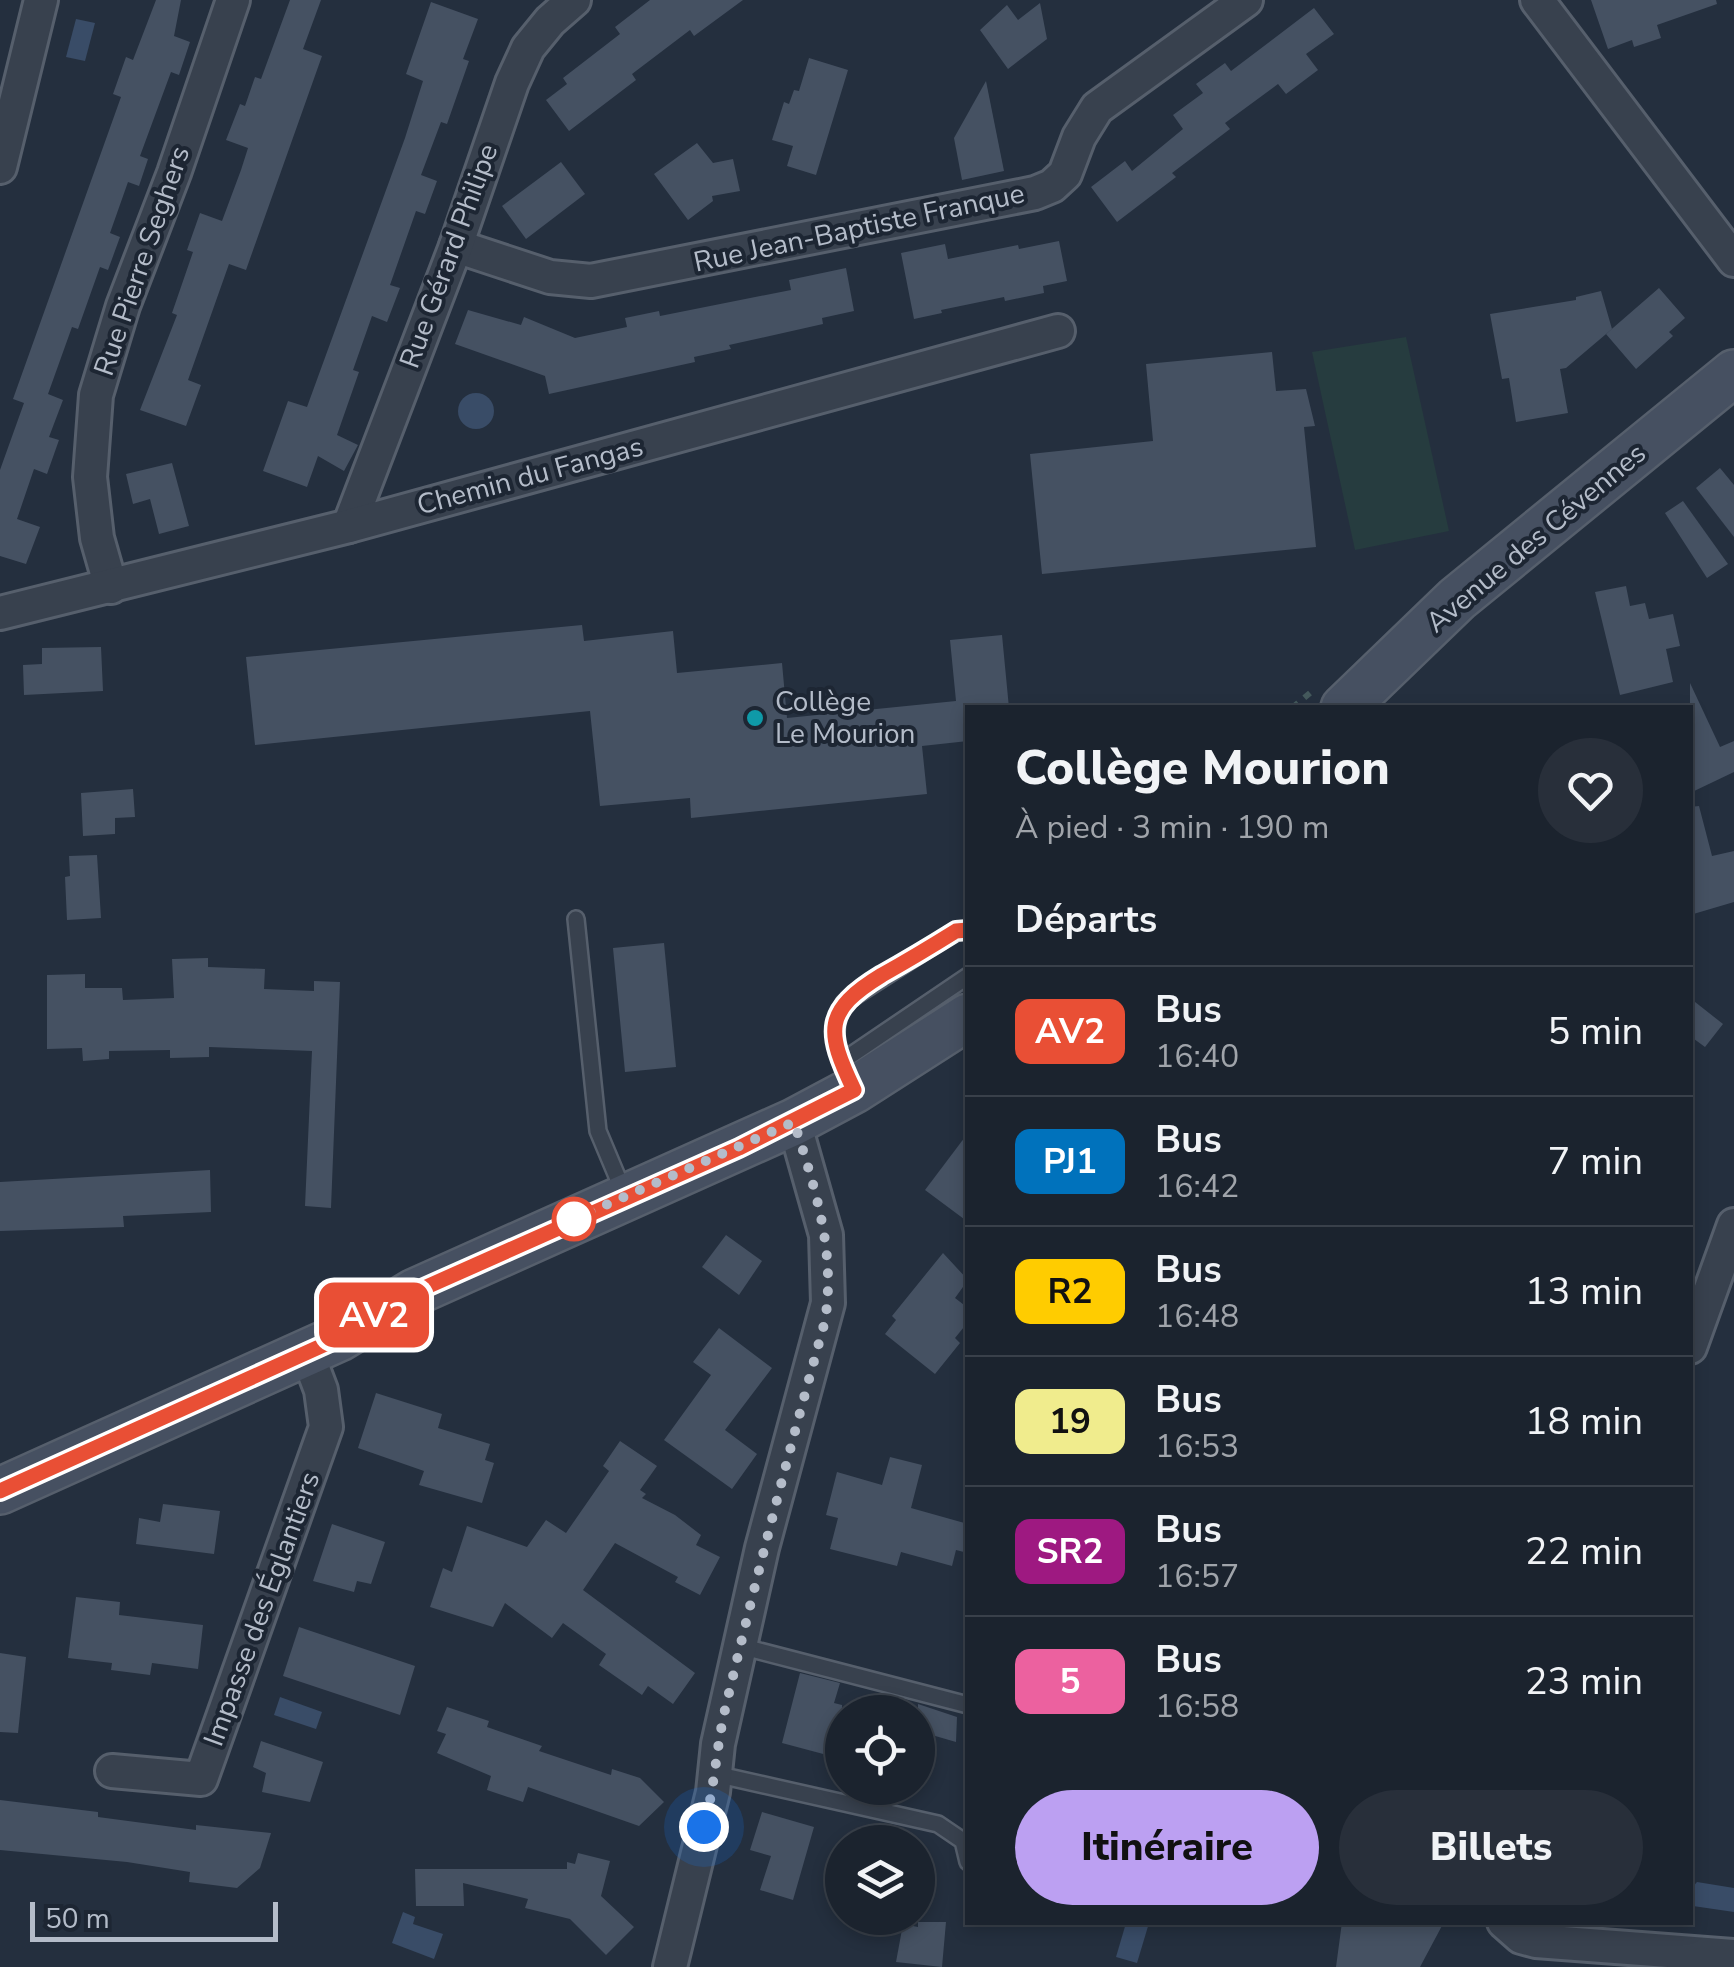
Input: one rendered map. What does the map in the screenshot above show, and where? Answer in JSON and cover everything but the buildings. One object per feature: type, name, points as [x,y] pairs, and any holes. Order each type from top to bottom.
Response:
[{"type":"street","points":[[0,166],[6,109],[40,0]]},
{"type":"street","name":"Rue Pierre Seghers","points":[[111,587],[97,538],[90,477],[96,395],[123,306],[174,173],[233,0]]},
{"type":"street","name":"Rue Gérard Philipe","points":[[349,526],[456,246],[490,139],[528,48],[574,0]]},
{"type":"street","name":"Rue Jean-Baptiste Franque","points":[[456,246],[550,278],[591,281],[1036,193],[1065,174],[1079,137],[1098,108],[1246,0]]},
{"type":"street","points":[[1537,0],[1734,260]]},
{"type":"street","name":"Chemin du Fangas","points":[[0,613],[349,526],[1058,331]]},
{"type":"street","name":"Avenue des Cévennes","points":[[1347,705],[1458,599],[1734,373]]},
{"type":"street","points":[[0,1491],[339,1338],[415,1292],[794,1122],[847,1076],[965,1018]]},
{"type":"street","points":[[670,1967],[713,1792],[718,1744],[762,1548],[828,1303],[826,1235],[794,1122]]},
{"type":"street","points":[[1693,1340],[1724,1282],[1734,1225]]},
{"type":"street","name":"Impasse des Églantiers","points":[[112,1771],[201,1779],[326,1427],[321,1390],[307,1353]]},
{"type":"street","points":[[1508,1925],[1521,1936],[1536,1941],[1734,1956]]},
{"type":"lane","points":[[576,918],[598,1131],[625,1197]]},
{"type":"lane","points":[[965,930],[956,931],[867,984],[844,1003],[836,1018],[835,1034],[847,1076],[965,978]]},
{"type":"lane","points":[[740,1646],[965,1704]]},
{"type":"lane","points":[[715,1774],[938,1824],[963,1841],[965,1849]]},
{"type":"green space","points":[[1406,337],[1449,531],[1355,550],[1312,352]]},
{"type":"water","points":[[76,19],[95,23],[85,61],[66,57]]},
{"type":"water","points":[[476,393],[489,398],[494,411],[489,424],[476,429],[463,424],[458,411],[463,398]]},
{"type":"water","points":[[280,1697],[322,1712],[316,1729],[274,1715]]},
{"type":"water","points":[[1697,1882],[1734,1888],[1734,1912],[1693,1906],[1693,1887]]},
{"type":"water","points":[[403,1912],[415,1917],[413,1924],[443,1934],[434,1959],[392,1943]]},
{"type":"water","points":[[1125,1925],[1148,1925],[1137,1963],[1116,1957]]},
{"type":"bus line","name":"AV2","points":[[0,1491],[339,1338],[415,1292],[739,1148],[854,1090],[836,1049],[836,1018],[844,1003],[867,984],[956,931],[965,930]]},
{"type":"place","name":"Collège Le Mourion","points":[[755,718]]},
{"type":"route","points":[[574,1219],[794,1122],[826,1235],[829,1284],[825,1321],[762,1548],[718,1744],[713,1792],[704,1827]]}]
